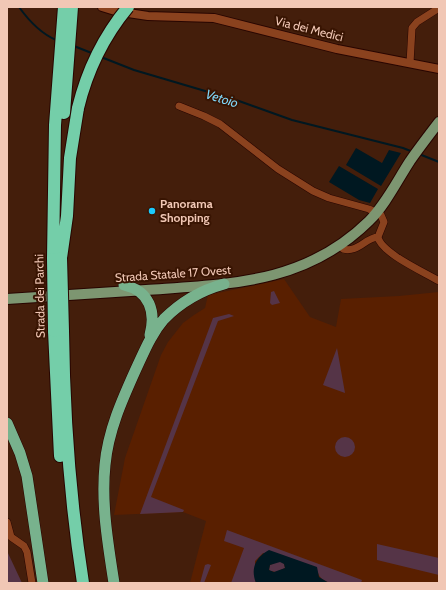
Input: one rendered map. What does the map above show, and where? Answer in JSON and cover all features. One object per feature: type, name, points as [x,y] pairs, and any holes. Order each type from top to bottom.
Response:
[{"type":"highway","name":"Strada dei Parchi","points":[[64,7],[61,95],[53,204],[57,258],[59,434],[62,476],[75,583]]},
{"type":"highway","name":"Strada dei Parchi","points":[[61,95],[72,7]]},
{"type":"highway","points":[[57,258],[66,216],[70,158],[78,108],[84,86],[98,53],[113,27],[128,7]]},
{"type":"highway","points":[[148,341],[158,327],[175,309],[203,292],[224,284]]},
{"type":"highway","points":[[114,583],[104,504],[105,459],[118,412],[148,341],[152,325],[152,312],[147,301],[137,290],[124,285]]},
{"type":"highway","name":"Strada dei Parchi","points":[[58,331],[72,499],[83,583]]},
{"type":"highway","points":[[7,423],[20,453],[27,476],[43,583]]},
{"type":"main road","name":"Strada Statale 17 Ovest","points":[[7,299],[224,284],[279,274],[306,264],[337,247],[362,227],[376,213],[439,122]]},
{"type":"main road","name":"Strada Statale 17 Ovest","points":[[7,293],[246,277],[286,267],[337,247]]},
{"type":"street","name":"Via dei Medici","points":[[102,7],[115,11],[148,16],[214,18],[337,49],[439,69]]},
{"type":"street","points":[[410,63],[412,28],[417,22],[439,8]]},
{"type":"street","points":[[179,106],[220,124],[283,173],[313,191],[332,199],[365,207],[381,215],[384,222],[378,237],[380,244],[387,250],[439,281]]},
{"type":"street","points":[[337,247],[350,250],[359,247],[370,239],[378,237]]},
{"type":"street","points":[[7,522],[11,537],[24,546],[27,552],[32,583]]},
{"type":"shaded area","points":[[284,279],[310,317],[336,327],[341,299],[439,292],[439,583],[190,583],[206,521],[183,512],[114,515],[125,458],[161,355],[168,342],[183,323],[205,308],[208,295]]},
{"type":"shaded area","points":[[274,291],[280,303],[272,305],[270,303],[271,292]]},
{"type":"shaded area","points":[[229,314],[234,316],[218,321],[151,497],[184,510],[183,512],[140,514],[213,318]]},
{"type":"shaded area","points":[[337,348],[345,393],[323,385]]},
{"type":"shaded area","points":[[345,437],[352,440],[355,447],[352,454],[345,457],[338,454],[335,447],[338,440]]},
{"type":"shaded area","points":[[227,530],[362,580],[361,583],[330,583],[321,578],[318,573],[263,553],[255,561],[256,583],[231,583],[244,548],[224,541]]},
{"type":"shaded area","points":[[377,544],[439,558],[439,575],[377,560]]},
{"type":"shaded area","points":[[7,551],[22,583],[7,583]]},
{"type":"shaded area","points":[[277,562],[283,562],[285,568],[276,572],[270,571],[270,565]]},
{"type":"shaded area","points":[[205,565],[211,565],[204,583],[200,583]]},
{"type":"water","points":[[356,148],[382,163],[389,150],[401,153],[381,186],[346,165]]},
{"type":"water","points":[[339,166],[378,189],[370,203],[359,200],[329,182]]},
{"type":"water","points":[[269,550],[317,567],[319,577],[329,583],[256,583],[254,578],[255,564],[264,553]],"holes":[[[280,562],[284,564],[285,568],[274,572],[269,570],[270,565]]]},
{"type":"waterway","name":"Vetoio","points":[[19,7],[35,26],[56,40]]},
{"type":"waterway","name":"Vetoio","points":[[74,46],[94,54]]},
{"type":"waterway","name":"Vetoio","points":[[101,57],[134,70],[239,101],[292,120],[403,148],[413,152]]},
{"type":"waterway","name":"Vetoio","points":[[419,154],[439,162]]},
{"type":"place","name":"Panorama Shopping","points":[[152,211]]}]
